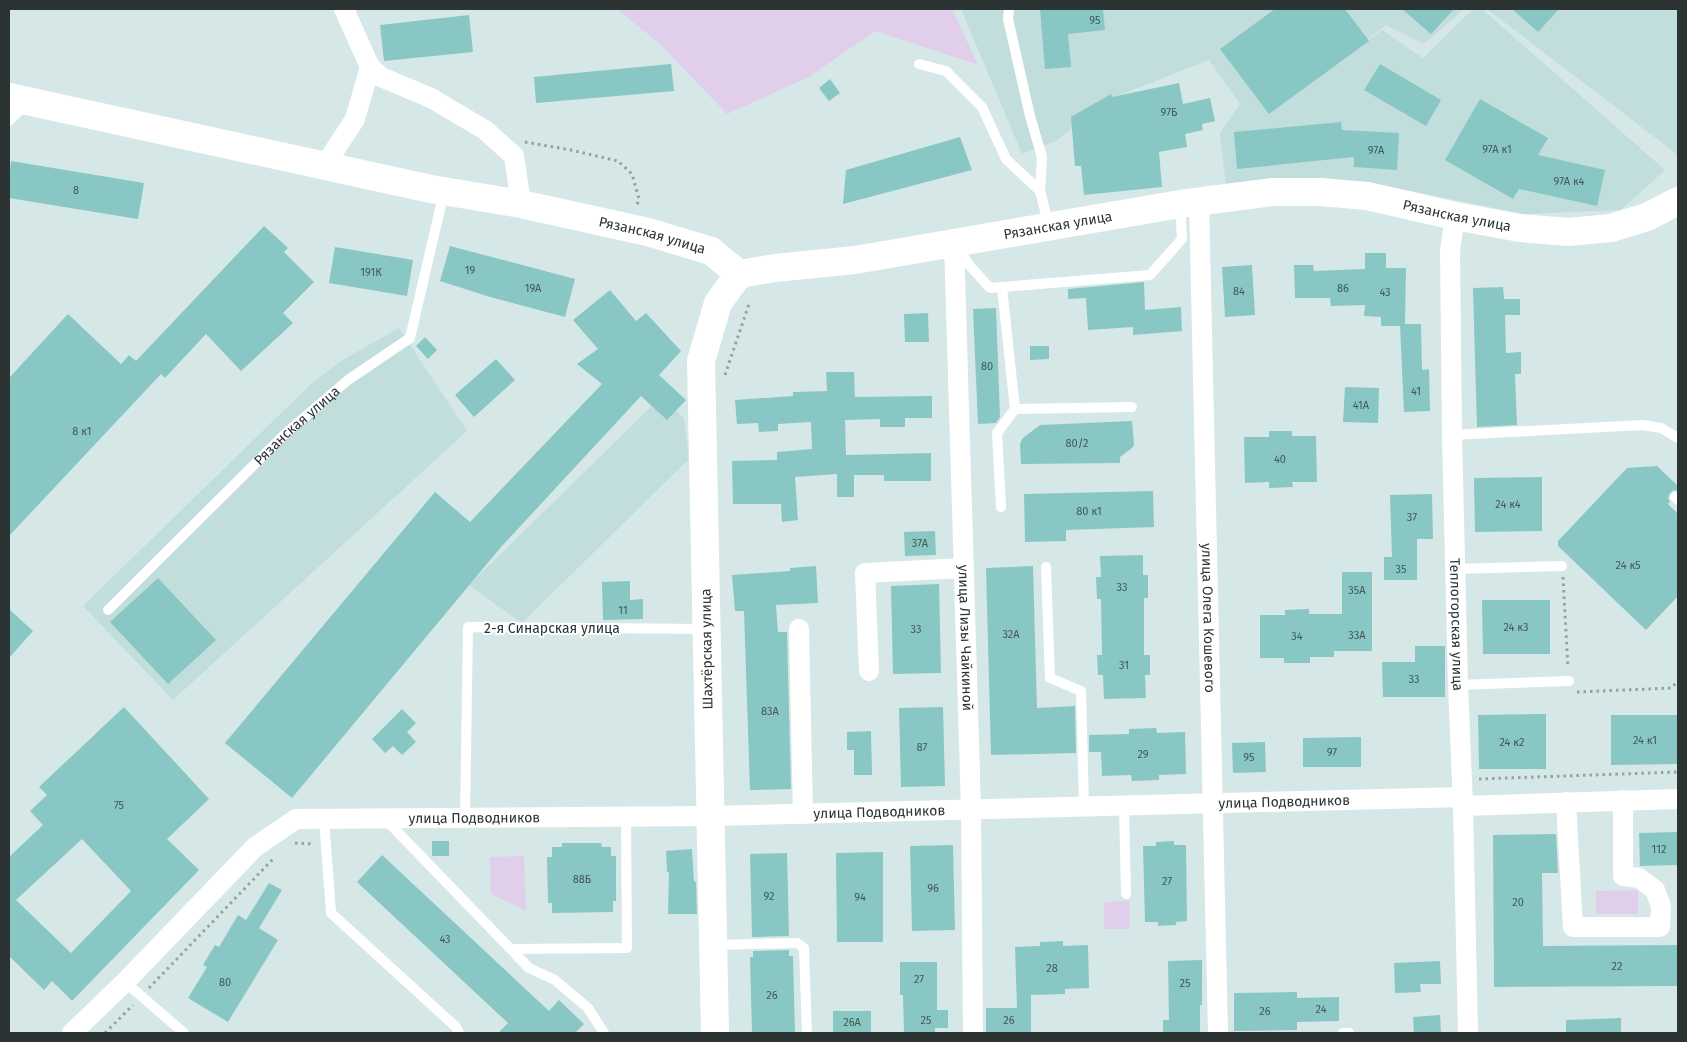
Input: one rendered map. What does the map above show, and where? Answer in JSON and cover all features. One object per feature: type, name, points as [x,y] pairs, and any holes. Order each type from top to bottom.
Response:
[{"type":"main road","name":"Рязанская улица","points":[[19,99],[444,192],[521,204],[648,232],[711,251],[739,274],[775,268],[855,260],[1189,203],[1273,192],[1321,192],[1367,196],[1455,216],[1520,228],[1568,232],[1611,228],[1648,217],[1678,201]]},
{"type":"main road","name":"Шахтёрская улица","points":[[715,1033],[701,361],[718,304],[739,274]]},
{"type":"street","points":[[344,9],[370,67],[381,77],[431,98],[485,130],[514,156],[521,204]]},
{"type":"street","points":[[325,166],[355,120],[370,67]]},
{"type":"street","name":"улица Олега Кошевого","points":[[1189,203],[1214,803],[1218,1033]]},
{"type":"street","name":"Теплогорская улица","points":[[1455,216],[1450,251],[1452,435],[1468,1033]]},
{"type":"street","name":"улица Лизы Чайкиной","points":[[954,242],[971,810],[973,1033]]},
{"type":"street","points":[[869,671],[864,573],[964,568]]},
{"type":"street","points":[[799,629],[803,814]]},
{"type":"street","name":"улица Подводников","points":[[125,982],[255,847],[296,820],[803,814],[1124,806],[1463,794],[1566,802],[1678,799]]},
{"type":"street","points":[[1566,802],[1572,927],[1660,927],[1662,906],[1655,890],[1640,878],[1623,876],[1623,800]]},
{"type":"street","points":[[72,1033],[125,982]]},
{"type":"lane","points":[[1010,9],[1008,19],[1030,116],[1042,157],[1040,191],[1049,227]]},
{"type":"lane","points":[[920,64],[946,71],[982,107],[1006,159],[1040,191]]},
{"type":"lane","points":[[9,121],[19,99]]},
{"type":"lane","name":"Рязанская улица","points":[[108,610],[286,433],[348,380],[410,338],[444,192]]},
{"type":"lane","points":[[954,242],[970,266],[990,288],[1150,275],[1182,239],[1189,203]]},
{"type":"lane","points":[[1001,507],[998,433],[1015,409],[1002,287]]},
{"type":"lane","points":[[1015,409],[1132,407]]},
{"type":"lane","points":[[1452,435],[1643,424],[1661,428],[1678,438]]},
{"type":"lane","points":[[1455,569],[1562,566]]},
{"type":"lane","points":[[1046,567],[1050,678],[1081,691],[1084,807]]},
{"type":"lane","name":"2-я Синарская улица","points":[[465,818],[468,627],[707,629]]},
{"type":"lane","points":[[1458,685],[1569,681]]},
{"type":"lane","points":[[1124,806],[1126,894]]},
{"type":"lane","points":[[511,948],[627,948],[626,817]]},
{"type":"lane","points":[[324,819],[331,913],[456,1027],[459,1033]]},
{"type":"lane","points":[[385,819],[530,968],[555,980],[588,1008],[604,1033]]},
{"type":"lane","points":[[714,945],[797,943],[804,948],[807,1033]]},
{"type":"lane","points":[[125,982],[184,1033]]},
{"type":"lane","points":[[1343,1033],[1349,1033]]},
{"type":"path","points":[[518,141],[572,150],[618,161],[632,174],[639,199],[628,228]]},
{"type":"path","points":[[1562,566],[1570,692],[1671,688],[1678,681]]},
{"type":"path","points":[[1463,794],[1678,772]]},
{"type":"path","points":[[289,842],[326,845]]},
{"type":"path","points":[[106,1033],[275,856]]},
{"type":"shaded area","points":[[617,9],[952,9],[978,65],[875,31],[809,77],[727,114],[660,44]]},
{"type":"shaded area","points":[[961,9],[1464,9],[1424,44],[1386,25],[1332,67],[1382,30],[1423,58],[1473,9],[1482,9],[1665,170],[1621,210],[1523,214],[1368,182],[1226,187],[1220,133],[1240,104],[1209,60],[1120,95],[1095,109],[1056,141],[1022,154]]},
{"type":"shaded area","points":[[1487,9],[1678,9],[1678,155]]},
{"type":"shaded area","points":[[399,328],[467,431],[173,700],[83,606],[313,382],[344,359]]},
{"type":"shaded area","points":[[661,397],[684,418],[689,459],[522,623],[469,585]]},
{"type":"shaded area","points":[[524,856],[526,911],[491,894],[490,857]]},
{"type":"shaded area","points":[[1638,890],[1638,914],[1596,914],[1596,891]]},
{"type":"shaded area","points":[[1129,901],[1130,929],[1104,929],[1104,902]]},
{"type":"building","points":[[1040,9],[1103,9],[1105,30],[1068,34],[1071,67],[1045,69]]},
{"type":"building","points":[[1275,9],[1345,9],[1369,41],[1269,114],[1220,49]]},
{"type":"building","points":[[1402,9],[1454,9],[1431,34]]},
{"type":"building","points":[[1512,9],[1559,9],[1538,32]]},
{"type":"building","points":[[469,15],[473,52],[384,61],[380,25]]},
{"type":"building","points":[[671,64],[674,91],[536,103],[534,77]]},
{"type":"building","points":[[1380,64],[1441,100],[1426,126],[1364,90]]},
{"type":"building","points":[[830,79],[840,93],[829,101],[819,88]]},
{"type":"building","points":[[1179,83],[1183,104],[1210,98],[1215,121],[1202,124],[1203,130],[1185,134],[1187,147],[1159,152],[1162,187],[1084,195],[1081,166],[1075,166],[1071,117],[1111,94],[1112,97]]},
{"type":"building","points":[[1480,99],[1548,138],[1538,155],[1605,170],[1597,206],[1519,189],[1513,199],[1445,160]]},
{"type":"building","points":[[1341,122],[1342,130],[1399,133],[1397,170],[1354,167],[1354,157],[1237,169],[1234,132]]},
{"type":"building","points":[[960,137],[972,170],[843,204],[846,170]]},
{"type":"building","points":[[11,161],[144,183],[138,219],[9,198]]},
{"type":"building","points":[[264,226],[288,248],[284,252],[314,282],[283,313],[293,323],[241,371],[206,334],[165,378],[161,374],[9,536],[9,378],[68,314],[121,364],[129,355],[136,361]]},
{"type":"building","points":[[450,246],[575,279],[565,317],[490,297],[440,281]]},
{"type":"building","points":[[335,247],[413,260],[407,296],[329,283]]},
{"type":"building","points":[[1365,253],[1386,253],[1386,268],[1406,268],[1405,324],[1421,324],[1422,370],[1429,369],[1430,411],[1404,412],[1400,326],[1381,326],[1381,317],[1364,316],[1365,305],[1331,306],[1330,298],[1295,298],[1294,265],[1313,265],[1314,271],[1365,269]]},
{"type":"building","points":[[1252,265],[1255,315],[1225,317],[1222,267]]},
{"type":"building","points":[[1144,282],[1145,310],[1181,307],[1182,331],[1133,335],[1133,327],[1088,330],[1086,298],[1068,299],[1068,289]]},
{"type":"building","points":[[1503,287],[1504,299],[1520,299],[1520,315],[1505,315],[1506,353],[1521,352],[1521,374],[1515,374],[1517,425],[1477,427],[1473,288]]},
{"type":"building","points":[[610,290],[636,321],[646,313],[681,351],[659,375],[686,400],[667,420],[641,396],[501,547],[292,798],[225,743],[435,492],[470,522],[602,384],[577,364],[598,349],[573,320]]},
{"type":"building","points":[[996,308],[1000,417],[996,423],[978,424],[973,309]]},
{"type":"building","points":[[928,313],[929,342],[905,342],[904,314]]},
{"type":"building","points":[[425,337],[437,350],[428,359],[416,346]]},
{"type":"building","points":[[1030,346],[1049,346],[1049,359],[1030,360]]},
{"type":"building","points":[[496,359],[515,380],[474,417],[455,395]]},
{"type":"building","points":[[826,372],[854,372],[855,397],[932,396],[932,418],[905,418],[905,427],[880,427],[880,419],[845,420],[846,455],[931,453],[931,481],[884,481],[884,475],[854,475],[854,497],[837,497],[837,474],[795,477],[798,520],[782,522],[781,504],[733,504],[732,461],[777,460],[777,452],[812,449],[811,422],[778,424],[778,431],[759,432],[758,423],[737,424],[735,400],[793,396],[793,392],[827,391]]},
{"type":"building","points":[[1345,387],[1379,388],[1378,423],[1343,422]]},
{"type":"building","points":[[1132,421],[1134,445],[1120,457],[1120,463],[1021,464],[1021,441],[1040,425]]},
{"type":"building","points":[[1269,431],[1292,431],[1292,436],[1316,436],[1317,482],[1292,482],[1293,487],[1269,488],[1269,482],[1245,483],[1244,437],[1269,437]]},
{"type":"building","points":[[1657,466],[1678,486],[1678,491],[1674,490],[1670,493],[1668,498],[1670,502],[1668,504],[1678,514],[1678,596],[1646,630],[1558,546],[1558,541],[1627,468]]},
{"type":"building","points":[[1542,477],[1542,531],[1475,532],[1474,478]]},
{"type":"building","points":[[1153,491],[1154,527],[1066,530],[1066,541],[1025,542],[1024,494]]},
{"type":"building","points":[[1432,494],[1433,539],[1417,539],[1417,580],[1384,580],[1384,557],[1392,557],[1390,495]]},
{"type":"building","points":[[935,531],[936,555],[905,556],[904,532]]},
{"type":"building","points":[[1143,555],[1143,575],[1148,575],[1148,598],[1144,598],[1144,655],[1150,655],[1150,675],[1145,675],[1146,698],[1104,699],[1103,675],[1098,675],[1097,655],[1102,655],[1101,599],[1097,599],[1096,577],[1101,577],[1100,556]]},
{"type":"building","points":[[816,566],[818,603],[776,605],[778,632],[787,632],[791,789],[750,790],[744,611],[735,611],[732,575],[790,571],[790,568]]},
{"type":"building","points":[[1033,566],[1037,708],[1075,706],[1076,753],[991,755],[986,568]]},
{"type":"building","points":[[1342,572],[1372,572],[1372,651],[1334,651],[1334,657],[1310,657],[1310,663],[1284,663],[1284,658],[1260,658],[1260,615],[1285,615],[1285,610],[1309,609],[1309,614],[1342,614]]},
{"type":"building","points":[[158,578],[216,640],[168,684],[110,622]]},
{"type":"building","points":[[630,581],[630,600],[643,599],[643,619],[603,620],[602,582]]},
{"type":"building","points":[[939,584],[941,673],[893,674],[891,586]]},
{"type":"building","points":[[1482,600],[1550,600],[1550,654],[1483,654]]},
{"type":"building","points":[[9,609],[33,631],[9,658]]},
{"type":"building","points":[[1415,646],[1445,646],[1445,697],[1383,697],[1382,662],[1415,662]]},
{"type":"building","points":[[124,707],[209,799],[167,839],[199,870],[72,1001],[52,981],[44,990],[9,956],[9,857],[43,825],[30,811],[47,795],[39,787]],"holes":[[[82,839],[131,891],[71,953],[16,900]]]},
{"type":"building","points":[[943,707],[945,786],[901,787],[899,708]]},
{"type":"building","points":[[402,709],[416,723],[407,732],[416,742],[402,755],[393,746],[385,753],[372,739]]},
{"type":"building","points":[[1546,714],[1546,769],[1479,769],[1478,715]]},
{"type":"building","points":[[1611,715],[1678,715],[1678,764],[1611,765]]},
{"type":"building","points":[[1156,728],[1157,733],[1185,732],[1186,774],[1159,775],[1159,780],[1132,781],[1131,775],[1102,776],[1101,752],[1089,752],[1089,735],[1129,734],[1129,729]]},
{"type":"building","points":[[871,731],[872,775],[854,775],[854,750],[847,750],[847,732]]},
{"type":"building","points":[[1361,737],[1361,767],[1303,767],[1303,738]]},
{"type":"building","points":[[1265,742],[1266,772],[1233,773],[1232,743]]},
{"type":"building","points":[[1678,832],[1678,865],[1640,866],[1639,833]]},
{"type":"building","points":[[1556,834],[1558,873],[1542,873],[1543,946],[1678,945],[1678,986],[1494,987],[1493,835]]},
{"type":"building","points":[[432,841],[449,841],[449,856],[432,856]]},
{"type":"building","points":[[1174,841],[1174,845],[1186,845],[1187,921],[1176,922],[1176,925],[1158,926],[1158,922],[1145,922],[1143,846],[1156,846],[1156,842]]},
{"type":"building","points":[[562,843],[601,843],[602,847],[611,847],[611,856],[616,856],[616,901],[613,901],[613,912],[552,913],[552,903],[548,903],[547,857],[552,857],[552,847],[562,847]]},
{"type":"building","points":[[953,845],[955,930],[912,931],[910,846]]},
{"type":"building","points":[[692,849],[697,914],[668,914],[669,872],[667,872],[666,851]]},
{"type":"building","points":[[883,852],[883,942],[837,942],[836,853]]},
{"type":"building","points":[[787,853],[789,936],[752,937],[750,854]]},
{"type":"building","points":[[382,855],[549,1011],[559,1000],[584,1024],[575,1033],[498,1033],[508,1023],[357,882]]},
{"type":"building","points":[[269,883],[282,890],[259,928],[278,940],[228,1022],[188,998],[207,967],[203,965],[215,945],[219,947],[238,915],[246,920]]},
{"type":"building","points":[[1063,941],[1063,946],[1088,945],[1089,988],[1065,989],[1065,994],[1031,995],[1031,1033],[986,1032],[986,1008],[1017,1008],[1015,947],[1040,946],[1040,942]]},
{"type":"building","points":[[789,950],[789,956],[793,956],[795,1033],[752,1033],[750,957],[753,957],[753,951]]},
{"type":"building","points":[[1202,960],[1200,1033],[1163,1033],[1163,1020],[1169,1020],[1168,961]]},
{"type":"building","points":[[1440,961],[1441,984],[1420,984],[1421,992],[1395,993],[1394,963]]},
{"type":"building","points":[[900,962],[937,962],[937,1010],[948,1010],[948,1028],[935,1028],[935,1033],[904,1033],[903,995],[900,995]]},
{"type":"building","points":[[1297,992],[1297,998],[1339,997],[1339,1021],[1297,1022],[1297,1030],[1234,1031],[1234,993]]},
{"type":"building","points":[[833,1011],[871,1011],[871,1033],[833,1033]]},
{"type":"building","points":[[1440,1015],[1441,1033],[1414,1033],[1413,1017]]},
{"type":"building","points":[[1621,1018],[1621,1033],[1566,1033],[1566,1020]]}]
